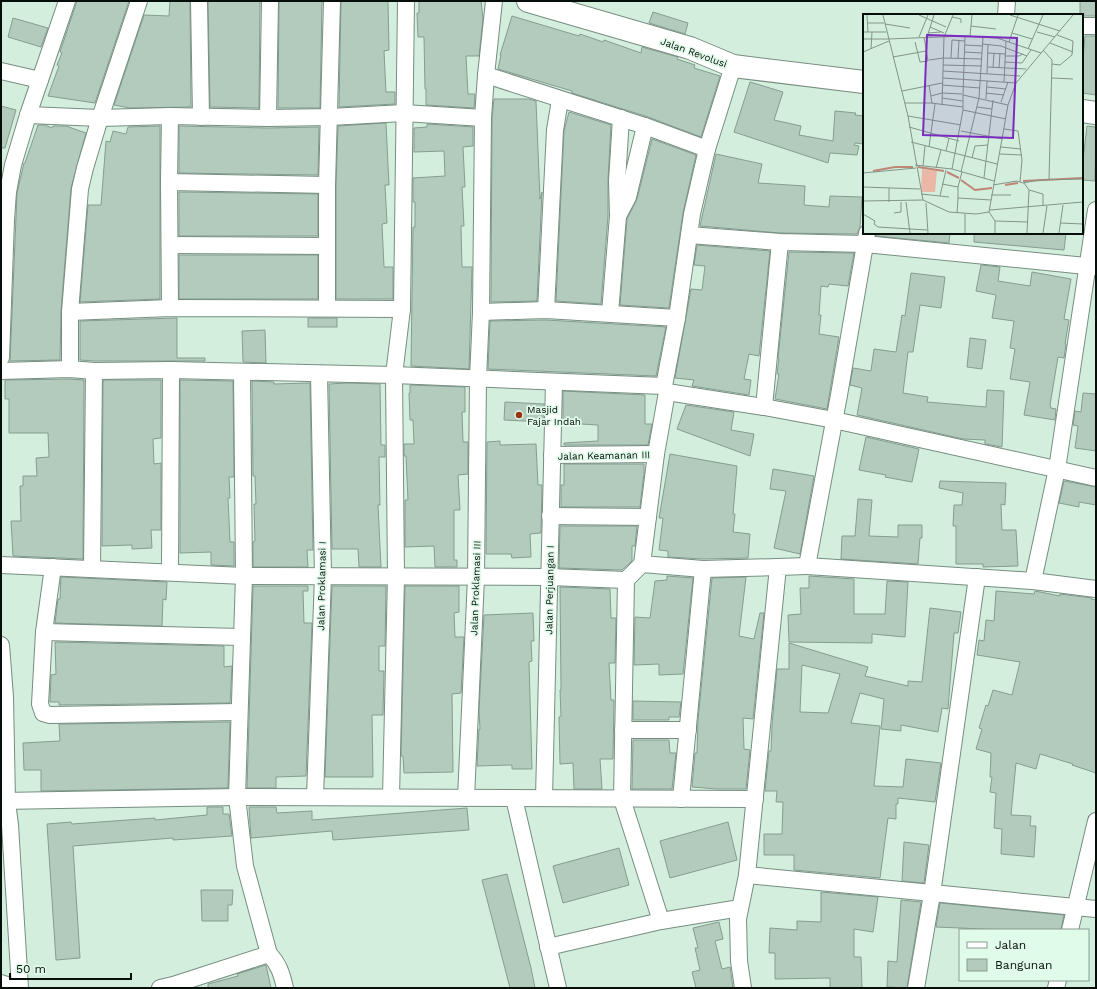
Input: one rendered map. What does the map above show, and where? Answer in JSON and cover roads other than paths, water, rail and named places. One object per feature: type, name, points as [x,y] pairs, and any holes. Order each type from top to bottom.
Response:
[{"type":"street","points":[[1,358],[8,192],[13,165],[28,115],[67,1]]},
{"type":"street","points":[[70,369],[70,312],[80,189],[100,118],[139,1]]},
{"type":"street","points":[[199,1],[201,117]]},
{"type":"street","points":[[268,118],[270,1]]},
{"type":"street","points":[[327,308],[327,185],[332,1]]},
{"type":"street","points":[[391,797],[396,576],[394,375],[402,309],[406,1]]},
{"type":"street","name":"Jalan Proklamasi III","points":[[466,798],[476,578],[483,118],[494,1]]},
{"type":"street","name":"Jalan Revolusi","points":[[528,1],[690,48],[733,66],[863,82]]},
{"type":"street","points":[[1006,14],[1007,1]]},
{"type":"street","points":[[1083,26],[1096,26]]},
{"type":"street","points":[[662,920],[622,799],[626,580],[642,564],[656,454],[692,214],[707,149],[733,66]]},
{"type":"street","points":[[1,71],[40,80]]},
{"type":"street","points":[[486,75],[560,100],[645,126],[707,149]]},
{"type":"street","points":[[546,310],[555,130],[560,100]]},
{"type":"street","points":[[1083,111],[1096,113]]},
{"type":"street","points":[[28,115],[100,118],[170,116],[268,118],[330,117],[404,113],[483,118]]},
{"type":"street","points":[[170,116],[170,308]]},
{"type":"street","points":[[610,313],[618,216],[617,189],[621,118]]},
{"type":"street","points":[[618,216],[628,197],[645,126]]},
{"type":"street","points":[[169,182],[327,185]]},
{"type":"street","points":[[1033,581],[1057,469],[1092,267],[1096,210]]},
{"type":"street","points":[[690,235],[780,242],[866,239],[1092,267]]},
{"type":"street","points":[[807,566],[866,239]]},
{"type":"street","points":[[764,407],[780,242]]},
{"type":"street","points":[[170,245],[327,246]]},
{"type":"street","points":[[70,312],[170,308],[402,309]]},
{"type":"street","points":[[481,312],[546,310],[677,318]]},
{"type":"street","points":[[1,371],[70,369],[94,371],[171,370],[394,375],[478,378],[666,389],[834,420],[1096,478]]},
{"type":"street","points":[[170,572],[171,370]]},
{"type":"street","points":[[92,569],[94,371]]},
{"type":"street","points":[[242,372],[244,576],[241,638],[238,797],[246,866],[269,954],[276,961],[285,988]]},
{"type":"street","name":"Jalan Proklamasi I","points":[[315,797],[323,576],[319,374]]},
{"type":"street","name":"Jalan Perjuangan I","points":[[544,798],[554,382]]},
{"type":"street","name":"Jalan Keamanan III","points":[[552,455],[656,454]]},
{"type":"street","points":[[550,516],[648,516]]},
{"type":"street","points":[[642,564],[703,569],[807,566],[1033,581],[1096,589]]},
{"type":"street","points":[[1,565],[244,576],[396,576],[476,578],[549,577],[626,580]]},
{"type":"street","points":[[53,567],[44,632],[40,704],[40,708],[45,714],[239,712]]},
{"type":"street","points":[[743,988],[738,949],[738,920],[747,875],[778,567]]},
{"type":"street","points":[[681,799],[703,569]]},
{"type":"street","points":[[916,988],[932,894],[977,577]]},
{"type":"street","points":[[44,632],[241,638]]},
{"type":"street","points":[[1,645],[4,802],[10,825],[20,988]]},
{"type":"street","points":[[623,730],[688,730]]},
{"type":"street","points":[[4,802],[238,797],[755,799]]},
{"type":"street","points":[[514,798],[558,988]]},
{"type":"street","points":[[1070,929],[1096,821]]},
{"type":"street","points":[[747,875],[1096,910]]},
{"type":"street","points":[[548,947],[662,920],[740,908]]},
{"type":"street","points":[[169,987],[269,954]]},
{"type":"street","points":[[1,983],[15,988]]},
{"type":"place","name":"Masjid Fajar Indah","points":[[519,415]]}]
